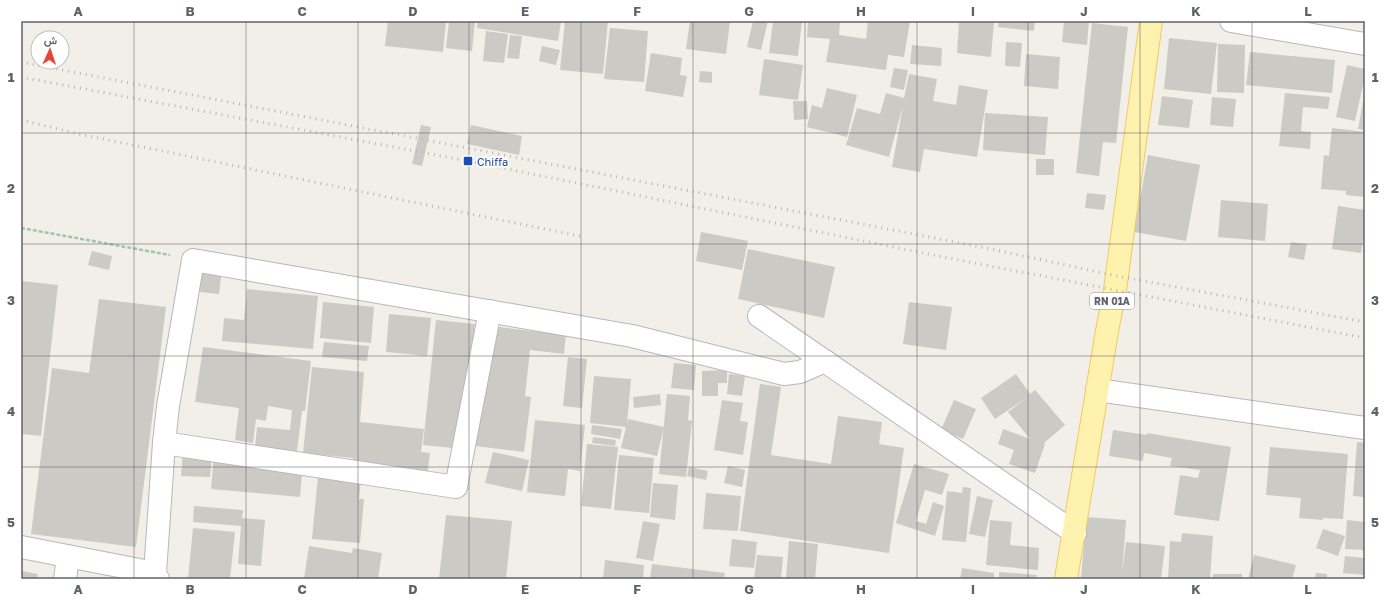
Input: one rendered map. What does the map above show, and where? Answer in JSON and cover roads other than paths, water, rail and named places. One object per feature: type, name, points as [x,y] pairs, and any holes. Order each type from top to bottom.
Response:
[{"type":"main road","name":"RN 01A","points":[[1066,579],[1075,533],[1097,390],[1116,283],[1151,21]]},
{"type":"street","points":[[1231,21],[1365,44]]},
{"type":"street","points":[[21,547],[157,576],[164,443],[168,406],[193,260],[632,336],[784,374],[800,372],[825,361]]},
{"type":"street","points":[[164,443],[456,487],[490,311]]},
{"type":"street","points":[[759,316],[1075,533]]},
{"type":"street","points":[[1097,390],[1365,428]]},
{"type":"street","points":[[65,579],[68,557]]},
{"type":"railway","points":[[21,62],[981,247],[1117,276],[1365,322]]},
{"type":"railway","points":[[21,77],[468,161],[938,256],[1365,338]]},
{"type":"railway","points":[[21,120],[79,134],[584,237]]},
{"type":"place","name":"Chiffa","points":[[468,161]]}]
